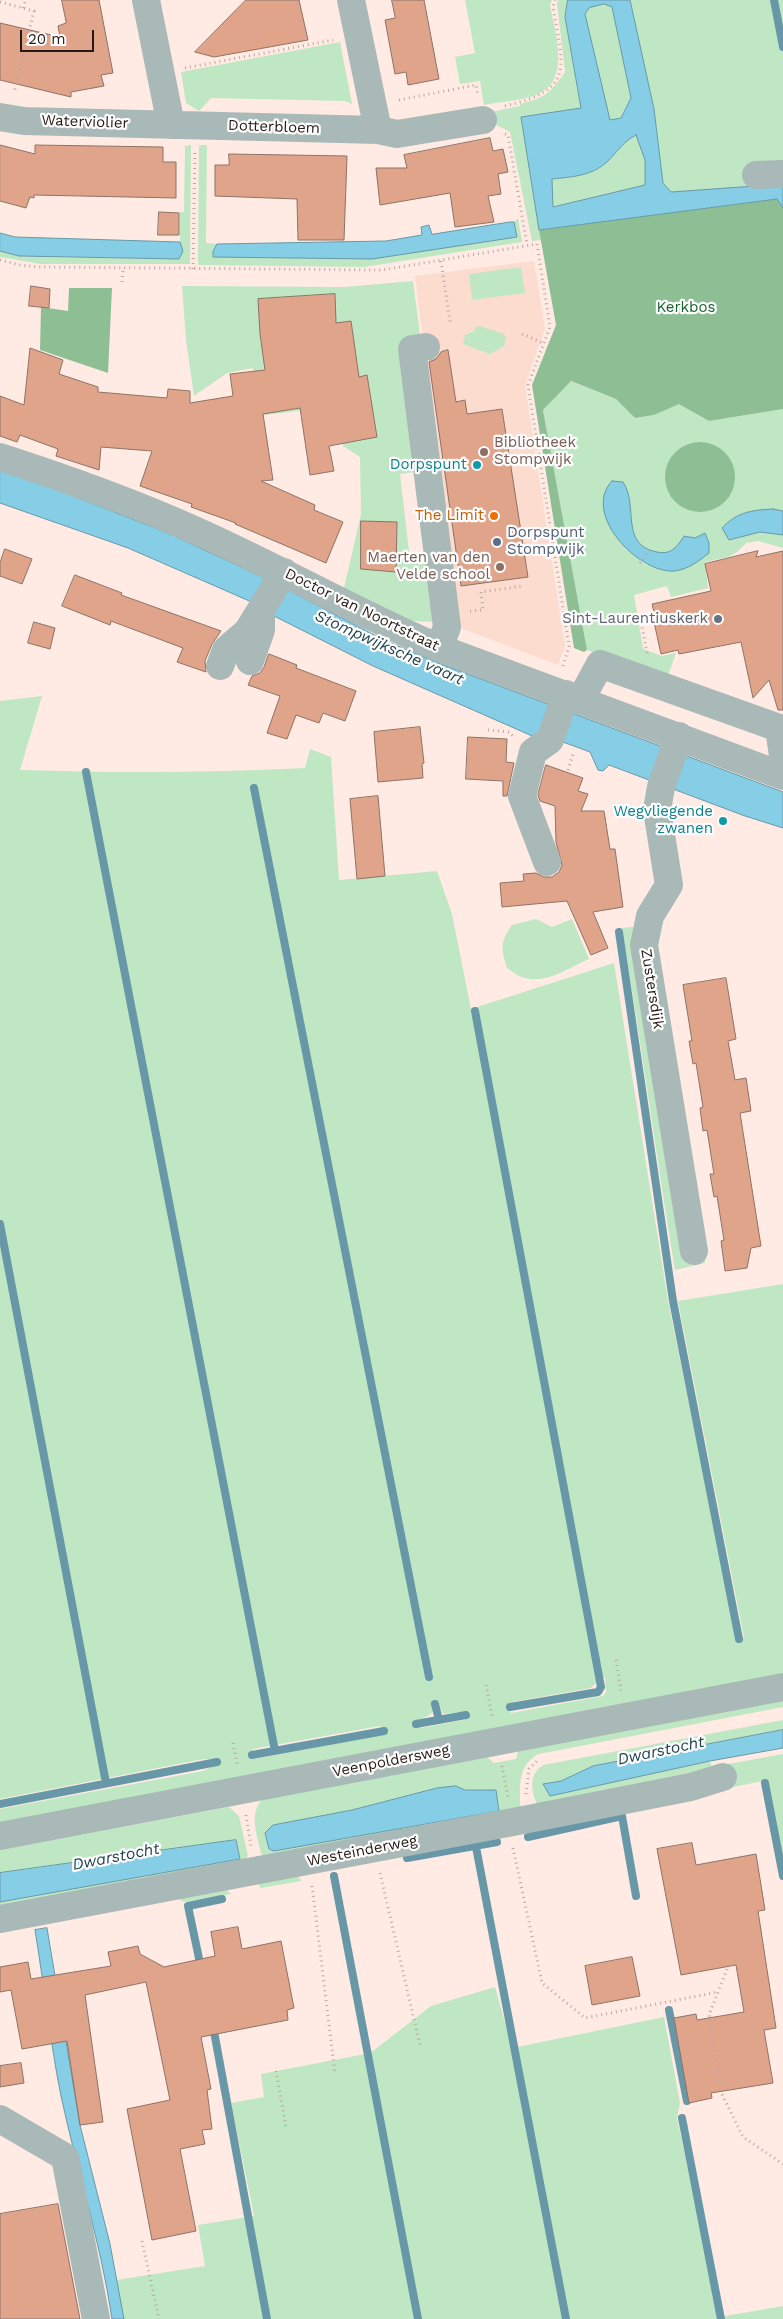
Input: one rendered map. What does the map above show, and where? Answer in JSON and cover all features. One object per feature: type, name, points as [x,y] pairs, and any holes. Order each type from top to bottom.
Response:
[{"type":"street","points":[[146,0],[160,72],[183,125]]},
{"type":"street","points":[[351,0],[375,117]]},
{"type":"street","name":"Dotterbloem","points":[[183,125],[375,117],[397,134],[484,120]]},
{"type":"street","name":"Waterviolier","points":[[4,118],[183,125]]},
{"type":"street","points":[[756,175],[783,174]]},
{"type":"street","points":[[426,348],[412,349],[447,627],[439,648]]},
{"type":"street","name":"Doctor van Noortstraat","points":[[0,456],[76,482],[152,512],[281,577],[439,648],[678,740],[783,776]]},
{"type":"street","points":[[220,666],[226,650],[247,632],[262,611],[281,577]]},
{"type":"street","points":[[250,660],[261,630],[262,611]]},
{"type":"street","points":[[547,862],[522,796],[533,752],[550,740],[570,699],[600,664],[779,728],[783,756]]},
{"type":"street","name":"Zustersdijk","points":[[678,740],[661,787],[656,810],[669,885],[650,916],[644,945],[694,1251]]},
{"type":"street","name":"Veenpoldersweg","points":[[0,1836],[783,1687]]},
{"type":"street","name":"Westeinderweg","points":[[0,1919],[521,1821],[692,1787],[723,1777]]},
{"type":"street","points":[[0,2119],[65,2157],[96,2319]]},
{"type":"path","points":[[23,8],[26,0]]},
{"type":"path","points":[[518,103],[532,100],[548,92],[561,73],[562,57],[553,7],[555,0]]},
{"type":"path","points":[[0,2],[8,2],[34,11],[4,118]]},
{"type":"path","points":[[160,72],[358,35]]},
{"type":"path","points":[[375,117],[476,86],[484,120],[488,126],[508,135],[527,245]]},
{"type":"path","points":[[183,125],[193,269]]},
{"type":"path","points":[[440,260],[450,322]]},
{"type":"path","points":[[122,282],[123,268]]},
{"type":"path","points":[[522,334],[543,343]]},
{"type":"path","points":[[640,563],[649,549]]},
{"type":"path","points":[[483,607],[481,592],[523,586]]},
{"type":"path","points":[[647,680],[650,670],[641,622],[651,620]]},
{"type":"path","points":[[616,1660],[626,1716]]},
{"type":"path","points":[[486,1685],[497,1740],[521,1821]]},
{"type":"path","points":[[541,1760],[528,1770],[514,1854],[542,1983],[585,2018],[718,1992]]},
{"type":"path","points":[[374,1848],[420,2046]]},
{"type":"path","points":[[307,1861],[335,2073]]},
{"type":"path","points":[[727,1969],[709,2015],[721,2092],[743,2137],[783,2164]]},
{"type":"path","points":[[276,2071],[286,2127]]},
{"type":"path","points":[[142,2241],[160,2319]]},
{"type":"shaded area","points":[[534,261],[545,329],[525,385],[565,647],[558,665],[458,627],[415,276]]},
{"type":"green space","points":[[465,0],[552,0],[550,5],[558,45],[557,71],[552,82],[543,91],[530,97],[484,105],[480,81],[460,84],[455,57],[475,53]]},
{"type":"green space","points":[[558,0],[568,0],[565,17],[581,109],[521,117],[541,240],[532,241],[510,132],[487,120],[486,113],[520,106],[520,104],[542,97],[551,90],[565,72]]},
{"type":"green space","points":[[630,0],[783,0],[783,184],[670,192],[663,183],[654,109]]},
{"type":"green space","points":[[604,4],[612,7],[631,98],[621,118],[609,121],[585,14],[589,8]]},
{"type":"green space","points":[[340,42],[352,104],[345,101],[211,98],[199,111],[186,103],[181,72]]},
{"type":"green space","points":[[636,135],[645,160],[645,185],[553,207],[552,179],[581,175],[601,167]]},
{"type":"green space","points":[[191,145],[190,264],[41,264],[0,257],[0,251],[19,256],[41,257],[179,259],[183,251],[180,242],[180,212],[184,212],[185,146]]},
{"type":"green space","points":[[199,145],[207,145],[206,243],[217,244],[213,251],[517,237],[514,222],[518,218],[522,242],[364,267],[198,265]]},
{"type":"green space","name":"Kerkbos","points":[[777,199],[783,208],[783,409],[709,421],[679,404],[654,415],[635,418],[616,399],[571,381],[543,410],[587,650],[584,652],[574,648],[532,385],[556,325],[539,230]]},
{"type":"green space","points":[[521,267],[525,293],[472,300],[469,274]]},
{"type":"green space","points":[[413,281],[421,342],[422,471],[400,474],[410,560],[432,560],[440,622],[412,621],[344,588],[361,514],[360,457],[343,446],[336,406],[265,415],[253,368],[227,373],[194,396],[186,340],[182,286],[344,287]]},
{"type":"green space","points":[[69,288],[112,288],[108,373],[40,350],[41,307],[68,311]]},
{"type":"green space","points":[[480,326],[504,334],[506,339],[504,346],[490,354],[463,344],[465,335]]},
{"type":"green space","points":[[570,381],[616,399],[635,418],[654,415],[679,403],[709,421],[783,409],[783,511],[773,509],[729,540],[760,532],[783,535],[783,548],[758,541],[746,543],[737,552],[728,557],[705,562],[708,588],[671,597],[667,586],[634,595],[643,649],[662,656],[676,653],[667,678],[587,650],[543,410]],"holes":[[[631,506],[631,518],[635,537],[647,549],[658,553],[670,552],[678,546],[684,536],[695,538],[660,569],[645,564],[625,548]]]},
{"type":"green space","points":[[700,442],[713,445],[725,452],[732,464],[735,477],[732,490],[725,502],[713,509],[700,512],[687,509],[675,502],[668,490],[665,477],[668,464],[675,452],[687,445]]},
{"type":"green space","points":[[42,696],[20,770],[162,772],[269,770],[305,768],[310,749],[331,757],[339,880],[437,871],[452,914],[471,1009],[614,963],[668,1301],[737,1639],[744,1638],[678,1301],[783,1284],[783,1673],[0,1823],[0,1809],[203,1771],[214,1766],[217,1762],[214,1759],[204,1759],[0,1799],[0,701]],"holes":[[[605,1677],[606,1692],[603,1696],[511,1713],[507,1708],[512,1702],[591,1688],[596,1683],[596,1679]],[[438,1702],[443,1714],[471,1711],[464,1720],[421,1728],[414,1725],[434,1711],[432,1703]],[[380,1726],[385,1731],[382,1735],[255,1759],[252,1755],[253,1749]]]},
{"type":"green space","points":[[536,919],[552,927],[572,919],[589,959],[558,974],[542,979],[523,977],[507,968],[503,946],[505,936],[512,925]]},
{"type":"green space","points":[[633,927],[687,1256],[704,1254],[705,1263],[675,1270],[622,928]]},
{"type":"green space","points":[[783,1700],[783,1707],[539,1754],[531,1759],[522,1773],[520,1790],[521,1816],[262,1856],[255,1819],[258,1806],[262,1800],[487,1757],[494,1763],[516,1759],[518,1751]],"holes":[[[437,1788],[496,1791],[499,1810],[273,1825],[352,1810]]]},
{"type":"green space","points":[[783,1720],[783,1730],[593,1766],[561,1781],[543,1784],[550,1796],[710,1761],[712,1767],[783,1754],[783,1857],[768,1780],[733,1787],[729,1767],[538,1806],[534,1795],[533,1779],[538,1769],[543,1765]]},
{"type":"green space","points":[[229,1807],[239,1816],[248,1856],[239,1869],[0,1914],[0,1902],[240,1858],[236,1840],[0,1873],[0,1850]]},
{"type":"green space","points":[[292,1870],[302,1881],[260,1888],[258,1876]]},
{"type":"green space","points":[[221,1883],[231,1894],[184,1902],[177,1898]]},
{"type":"green space","points":[[495,1987],[512,2048],[664,2017],[680,2103],[677,2118],[719,2317],[783,2306],[783,2319],[419,2319],[369,2054],[431,2006]]},
{"type":"green space","points":[[365,2054],[416,2319],[124,2319],[116,2280],[205,2266],[198,2225],[254,2216],[231,2103],[264,2097],[261,2074]]},
{"type":"water","points":[[568,0],[630,0],[654,109],[663,183],[671,192],[783,184],[783,208],[777,199],[539,230],[521,117],[581,108],[565,17]],"holes":[[[604,4],[612,7],[631,98],[621,118],[610,120],[585,14],[589,8]],[[636,135],[645,160],[645,185],[553,207],[552,179],[582,175],[596,170],[608,161],[624,143]]]},
{"type":"water","points":[[514,222],[517,237],[372,259],[213,257],[213,251],[217,244],[386,241],[422,235],[421,227],[429,225],[432,234]]},
{"type":"water","points":[[0,233],[15,237],[180,242],[183,251],[179,259],[19,256],[0,251]]},
{"type":"water","name":"Stompwijksche vaart","points":[[0,467],[168,533],[269,580],[384,640],[441,664],[783,792],[783,828],[745,816],[609,765],[603,771],[598,770],[590,752],[544,735],[539,739],[373,666],[270,614],[270,610],[128,548],[0,503]]},
{"type":"water","points":[[612,481],[623,482],[630,502],[634,533],[638,541],[645,548],[662,553],[670,551],[676,547],[684,536],[695,538],[705,533],[709,543],[709,553],[693,565],[675,571],[660,569],[645,563],[618,539],[609,524],[604,509],[604,494]]},
{"type":"water","points":[[773,509],[783,511],[783,535],[760,532],[729,540],[722,528],[739,515],[758,510]]},
{"type":"water","points":[[783,1730],[783,1748],[710,1761],[550,1796],[543,1784],[561,1781],[593,1766]]},
{"type":"water","points":[[456,1786],[465,1790],[496,1790],[499,1811],[274,1851],[269,1849],[265,1833],[273,1825],[352,1810],[437,1788]]},
{"type":"water","name":"Dwarstocht","points":[[236,1840],[240,1859],[0,1902],[0,1873]]},
{"type":"water","points":[[47,1928],[80,2125],[110,2244],[124,2319],[112,2319],[102,2263],[61,2096],[35,1930]]},
{"type":"building","points":[[62,0],[99,0],[113,73],[101,75],[104,86],[71,92],[71,97],[0,80],[0,23],[60,37],[58,26],[66,23]]},
{"type":"building","points":[[246,0],[299,0],[308,40],[214,57],[195,52]]},
{"type":"building","points":[[392,0],[424,0],[439,79],[408,85],[406,72],[395,74],[385,20],[395,18]]},
{"type":"building","points":[[490,138],[493,151],[503,149],[508,172],[498,174],[501,194],[488,196],[494,222],[455,227],[450,193],[380,205],[376,168],[407,168],[404,155]]},
{"type":"building","points":[[0,145],[35,154],[35,145],[163,147],[163,162],[176,162],[176,198],[34,195],[34,198],[30,197],[26,208],[0,201]]},
{"type":"building","points":[[229,154],[347,156],[344,240],[298,240],[297,199],[215,196],[215,165],[229,165]]},
{"type":"building","points":[[159,212],[179,213],[179,235],[158,235]]},
{"type":"building","points":[[31,286],[50,289],[49,308],[29,306]]},
{"type":"building","points":[[335,294],[336,323],[351,321],[359,377],[367,375],[377,437],[329,446],[334,471],[310,475],[300,408],[263,414],[273,480],[261,481],[315,505],[314,510],[343,522],[326,563],[236,523],[191,507],[192,504],[140,486],[152,451],[101,447],[99,470],[56,456],[58,449],[20,435],[17,442],[0,436],[0,396],[24,405],[30,348],[63,360],[59,374],[98,387],[98,392],[167,398],[168,389],[190,391],[190,403],[233,396],[230,374],[265,370],[258,299]]},
{"type":"building","name":"Dorpspunt","points":[[448,350],[456,402],[465,400],[467,414],[502,409],[528,577],[461,586],[429,362],[436,359],[441,352]]},
{"type":"building","points":[[361,521],[397,522],[396,572],[361,569]]},
{"type":"building","points":[[5,549],[32,559],[22,584],[0,576],[0,563]]},
{"type":"building","name":"Sint-Laurentiuskerk","points":[[758,551],[756,557],[783,551],[783,710],[778,710],[769,680],[753,698],[741,642],[679,654],[678,650],[661,654],[652,613],[654,612],[652,604],[711,591],[705,564]]},
{"type":"building","points":[[75,575],[122,593],[121,595],[221,631],[212,644],[205,661],[206,672],[177,662],[183,648],[111,621],[110,625],[62,606]]},
{"type":"building","points":[[34,622],[55,628],[50,649],[28,643]]},
{"type":"building","points":[[269,654],[297,665],[296,668],[356,691],[345,721],[323,713],[319,723],[296,715],[287,739],[267,733],[280,696],[248,685],[252,676],[260,673]]},
{"type":"building","points":[[420,727],[424,763],[422,764],[423,778],[378,782],[374,732]]},
{"type":"building","points":[[468,737],[507,739],[506,762],[514,763],[507,796],[503,796],[503,781],[466,779]]},
{"type":"building","points":[[546,765],[583,778],[578,791],[588,794],[581,811],[604,811],[610,849],[615,849],[623,907],[593,912],[608,948],[591,955],[567,901],[502,907],[500,883],[524,881],[523,874],[536,873],[544,877],[552,877],[559,872],[562,865],[556,842],[555,806],[540,801],[538,795]]},
{"type":"building","points":[[378,796],[385,876],[357,879],[350,799]]},
{"type":"building","points":[[726,978],[736,1039],[728,1041],[735,1080],[746,1078],[751,1111],[740,1113],[761,1246],[751,1248],[747,1268],[725,1271],[721,1241],[724,1240],[717,1196],[714,1197],[710,1174],[714,1174],[707,1130],[703,1131],[700,1108],[703,1107],[696,1063],[693,1064],[689,1041],[692,1041],[683,985]]},
{"type":"building","points":[[692,1843],[696,1865],[756,1854],[765,1910],[758,1911],[776,2028],[764,2030],[773,2083],[711,2093],[712,2098],[689,2103],[674,2018],[696,2014],[697,2020],[744,2012],[736,1965],[681,1975],[657,1849]]},
{"type":"building","points":[[238,1927],[242,1949],[281,1941],[294,2008],[287,2010],[288,2020],[201,2037],[211,2089],[207,2090],[212,2129],[202,2130],[205,2144],[180,2149],[196,2231],[152,2240],[127,2109],[170,2100],[146,1982],[85,1995],[103,2122],[80,2125],[67,2041],[22,2049],[11,1990],[0,1992],[0,1967],[28,1962],[31,1979],[111,1966],[108,1952],[138,1946],[140,1954],[164,1967],[215,1956],[211,1932]]},
{"type":"building","points":[[632,1957],[640,1996],[592,2005],[585,1966]]},
{"type":"building","points":[[21,2063],[24,2083],[0,2087],[0,2066]]},
{"type":"building","points":[[58,2204],[80,2319],[0,2319],[0,2214]]},
{"type":"waterway","points":[[774,0],[783,47]]},
{"type":"waterway","points":[[86,772],[275,1751]]},
{"type":"waterway","points":[[254,788],[429,1677]]},
{"type":"waterway","points":[[619,932],[673,1301],[739,1639]]},
{"type":"waterway","points":[[475,1011],[601,1687],[598,1692],[510,1707]]},
{"type":"waterway","points":[[0,1224],[106,1783]]},
{"type":"waterway","points":[[435,1704],[439,1720]]},
{"type":"waterway","points":[[416,1724],[466,1715]]},
{"type":"waterway","points":[[252,1755],[384,1731]]},
{"type":"waterway","points":[[0,1804],[217,1762]]},
{"type":"waterway","points":[[765,1783],[783,1876]]},
{"type":"waterway","points":[[528,1837],[622,1816],[636,1896]]},
{"type":"waterway","points":[[407,1858],[497,1842]]},
{"type":"waterway","points":[[476,1847],[566,2319]]},
{"type":"waterway","points":[[334,1876],[418,2319]]},
{"type":"waterway","points":[[201,1968],[188,1906],[222,1899]]},
{"type":"waterway","points":[[669,2010],[687,2101]]},
{"type":"waterway","points":[[213,2026],[267,2319]]},
{"type":"waterway","points":[[682,2118],[721,2319]]},
{"type":"place","name":"Bibliotheek Stompwijk","points":[[484,452]]},
{"type":"place","name":"Dorpspunt","points":[[477,465]]},
{"type":"place","name":"The Limit","points":[[494,516]]},
{"type":"place","name":"Dorpspunt Stompwijk","points":[[497,542]]},
{"type":"place","name":"Maerten van den Velde school","points":[[500,567]]},
{"type":"place","name":"Sint-Laurentiuskerk","points":[[718,619]]},
{"type":"place","name":"Wegvliegende zwanen","points":[[723,821]]}]
